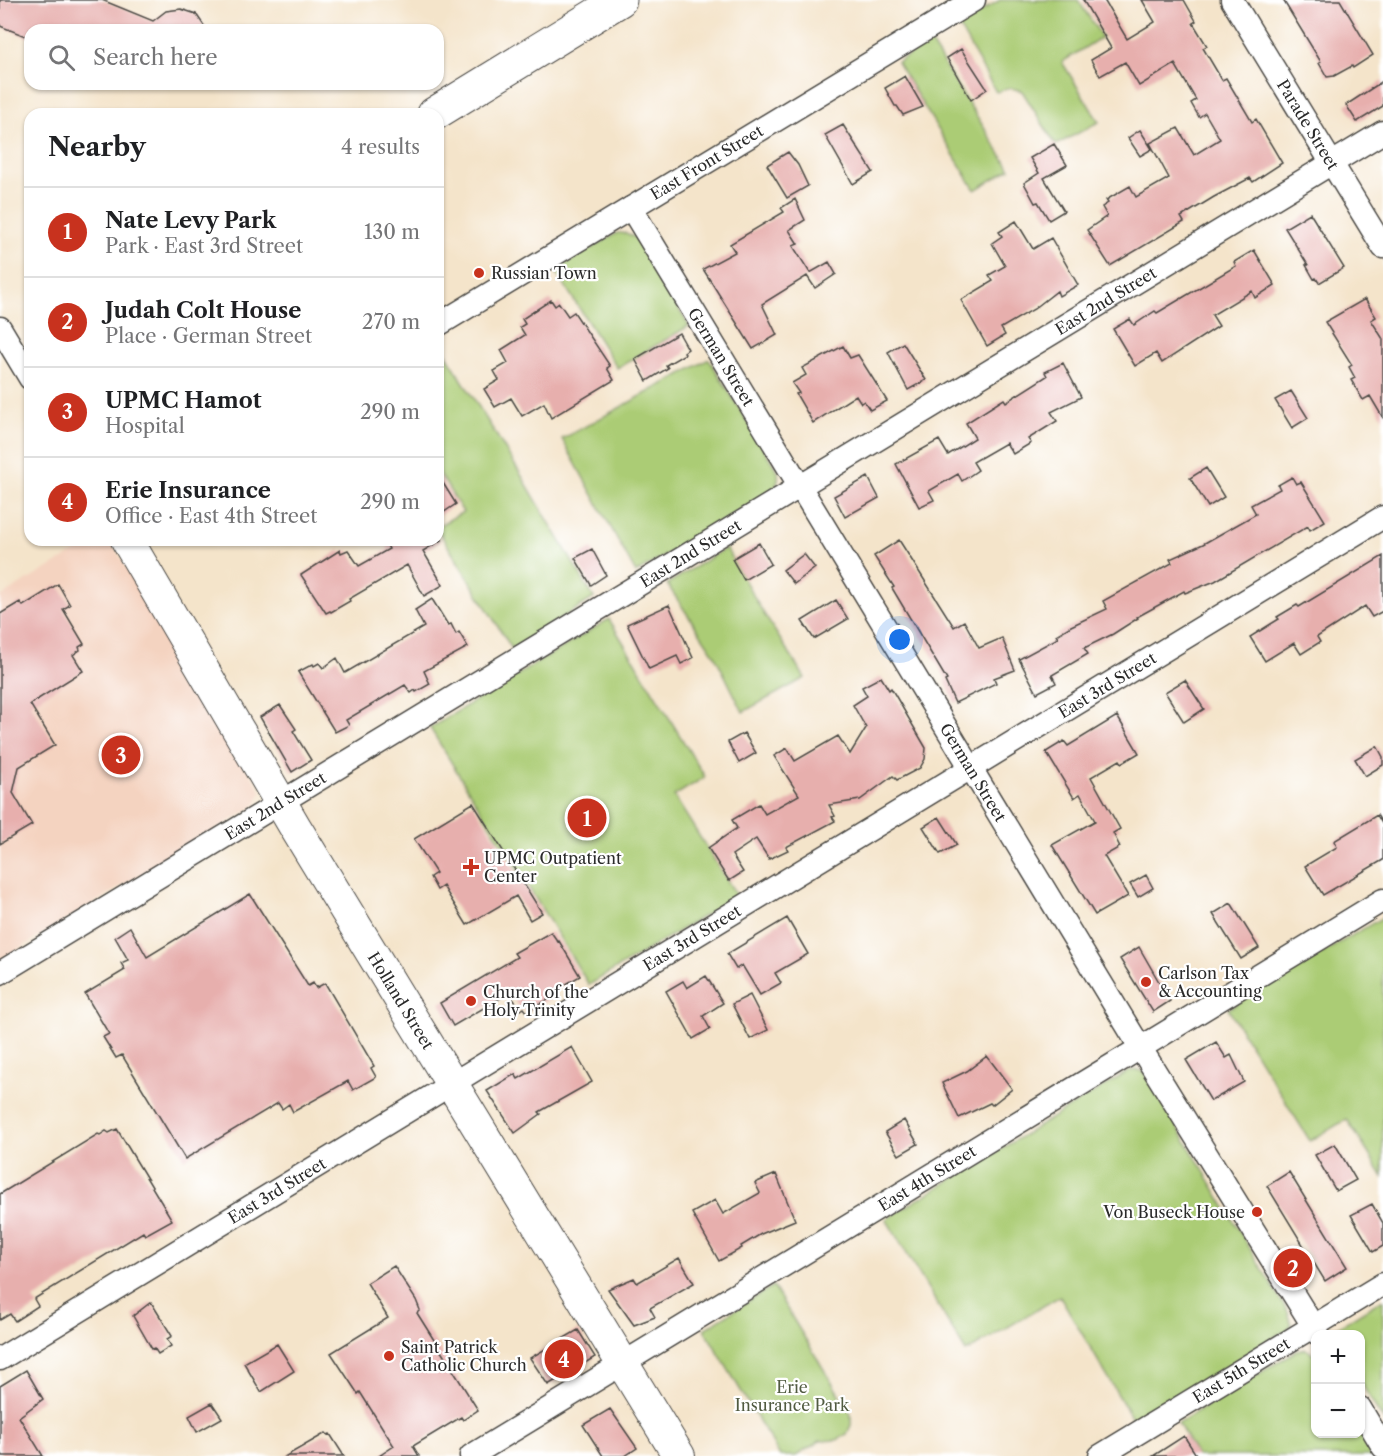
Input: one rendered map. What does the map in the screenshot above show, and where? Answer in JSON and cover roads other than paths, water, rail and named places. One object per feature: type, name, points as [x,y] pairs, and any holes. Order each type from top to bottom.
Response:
[{"type":"highway","points":[[444,108],[620,0]]},
{"type":"street","name":"East Front Street","points":[[444,322],[974,0]]},
{"type":"street","name":"Parade Street","points":[[1232,0],[1383,247]]},
{"type":"street","name":"East 2nd Street","points":[[0,973],[1383,132]]},
{"type":"street","name":"German Street","points":[[631,208],[1314,1330]]},
{"type":"street","points":[[0,328],[24,368]]},
{"type":"street","name":"East 3rd Street","points":[[0,1359],[1383,517]]},
{"type":"street","name":"Holland Street","points":[[131,546],[280,802],[679,1456]]},
{"type":"street","name":"East 4th Street","points":[[471,1456],[1383,900]]},
{"type":"street","name":"East 5th Street","points":[[1316,1330],[1383,1284]]},
{"type":"street","name":"East 5th Street","points":[[1100,1456],[1311,1333]]},
{"type":"street","points":[[1365,1416],[1383,1447]]},
{"type":"place","name":"Russian Town","points":[[479,273]]},
{"type":"place","name":"UPMC Hamot","points":[[121,755]]},
{"type":"place","name":"Nate Levy Park","points":[[587,818]]},
{"type":"place","name":"UPMC Outpatient Center","points":[[471,867]]},
{"type":"place","name":"Carlson Tax & Accounting","points":[[1146,982]]},
{"type":"place","name":"Church of the Holy Trinity","points":[[471,1001]]},
{"type":"place","name":"Von Buseck House","points":[[1257,1212]]},
{"type":"place","name":"Judah Colt House","points":[[1293,1268]]},
{"type":"place","name":"Saint Patrick Catholic Church","points":[[389,1356]]},
{"type":"place","name":"Erie Insurance","points":[[564,1359]]},
{"type":"park label","name":"Erie Insurance Park","points":[[792,1396]]}]
